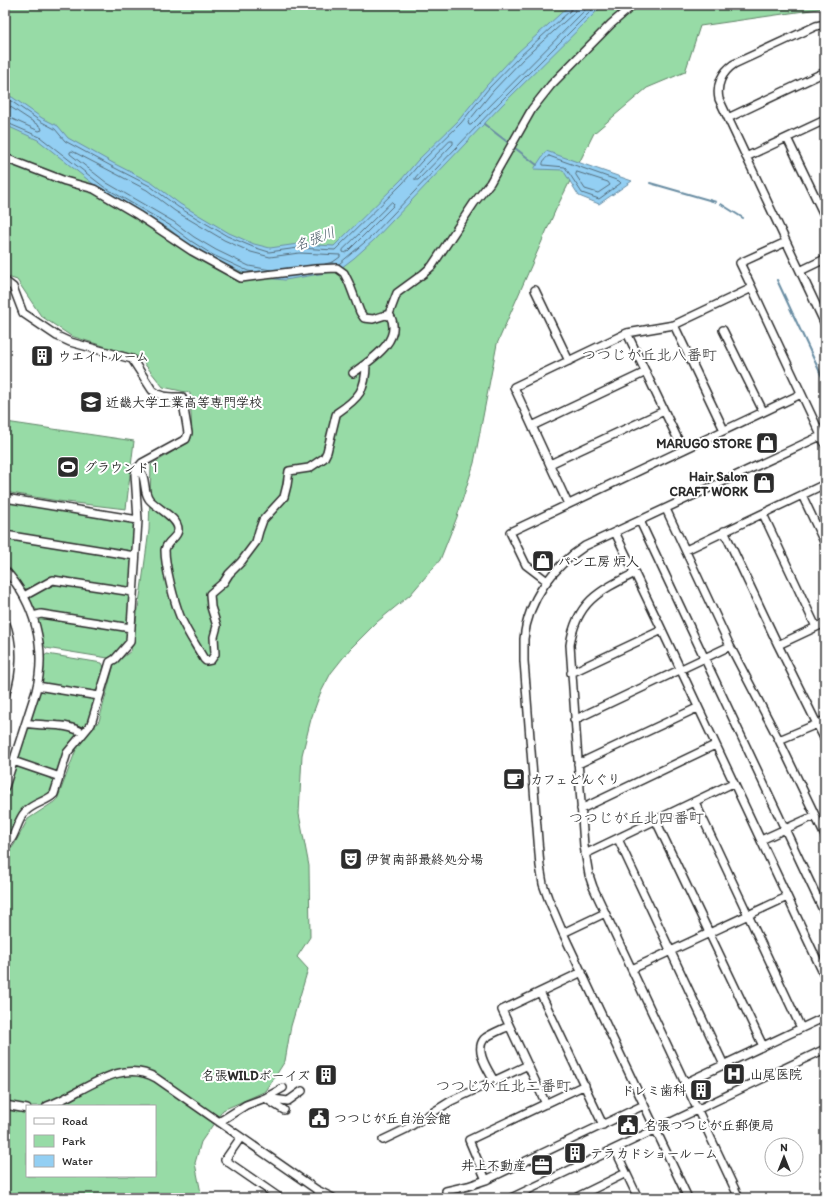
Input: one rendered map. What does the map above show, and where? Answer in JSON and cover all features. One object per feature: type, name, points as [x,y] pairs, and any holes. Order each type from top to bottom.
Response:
[{"type":"street","points":[[353,373],[366,364],[386,346],[391,338],[393,323],[389,314],[397,293],[432,266],[474,203],[490,183],[532,109],[551,85],[611,24],[633,5]]},
{"type":"street","points":[[825,24],[816,26],[734,64],[728,68],[721,78],[718,89],[719,99],[825,324]]},
{"type":"street","points":[[728,118],[825,72]]},
{"type":"street","points":[[746,157],[825,120]]},
{"type":"street","points":[[787,138],[825,217]]},
{"type":"street","points":[[5,158],[65,181],[94,189],[138,215],[192,251],[241,278],[315,269],[337,268],[344,273],[360,312],[364,318],[373,319],[389,314]]},
{"type":"street","points":[[786,242],[740,263],[801,394],[823,434],[825,444]]},
{"type":"street","points":[[800,271],[825,259]]},
{"type":"street","points":[[5,281],[13,287],[21,310],[28,318],[57,336],[70,342],[132,359],[155,393],[165,397],[182,397],[188,433],[186,438],[142,463],[137,468],[135,474],[138,520],[130,642],[110,662],[91,724],[67,753],[54,794],[50,798],[33,805],[27,810],[21,818],[11,842],[5,846]]},
{"type":"street","points":[[568,504],[514,387],[627,333],[674,325],[752,288]]},
{"type":"street","points":[[535,290],[569,361]]},
{"type":"street","points":[[674,325],[724,430]]},
{"type":"street","points":[[724,330],[763,412]]},
{"type":"street","points":[[627,333],[682,450]]},
{"type":"street","points":[[137,468],[143,473],[148,498],[174,520],[177,525],[177,535],[166,545],[165,550],[174,597],[180,616],[204,659],[206,661],[211,660],[215,654],[214,637],[217,626],[211,607],[210,594],[224,582],[256,542],[258,531],[264,520],[277,506],[285,494],[289,471],[311,467],[326,456],[336,415],[353,402],[363,389],[366,380],[366,364]]},
{"type":"street","points":[[532,426],[646,372]]},
{"type":"street","points":[[547,580],[526,566],[510,532],[801,394]]},
{"type":"street","points":[[550,464],[664,411]]},
{"type":"street","points":[[688,1198],[563,933],[548,898],[540,866],[524,661],[524,639],[534,603],[547,580],[562,564],[577,552],[615,532],[823,434]]},
{"type":"street","points":[[686,550],[825,484]]},
{"type":"street","points":[[802,495],[825,544]]},
{"type":"street","points":[[5,498],[138,520]]},
{"type":"street","points":[[666,508],[730,646],[779,740],[814,816],[825,836]]},
{"type":"street","points":[[764,514],[816,627]]},
{"type":"street","points":[[640,521],[825,914]]},
{"type":"street","points":[[615,532],[825,977]]},
{"type":"street","points":[[724,532],[825,740]]},
{"type":"street","points":[[5,535],[135,556]]},
{"type":"street","points":[[5,570],[14,580],[24,596],[33,616],[38,634],[40,652],[37,686],[5,787]]},
{"type":"street","points":[[635,573],[596,594],[583,609],[571,638],[571,674],[585,854],[589,875],[605,913],[739,1198]]},
{"type":"street","points":[[24,596],[53,580],[133,592]]},
{"type":"street","points":[[33,616],[40,614],[131,628]]},
{"type":"street","points":[[5,621],[10,635],[12,652],[12,663],[5,696]]},
{"type":"street","points":[[778,645],[825,623]]},
{"type":"street","points":[[571,674],[662,630]]},
{"type":"street","points":[[574,720],[730,646]]},
{"type":"street","points":[[37,686],[99,696]]},
{"type":"street","points":[[578,764],[698,708]]},
{"type":"street","points":[[779,740],[825,720]]},
{"type":"street","points":[[26,723],[76,728],[83,733]]},
{"type":"street","points":[[581,809],[715,746]]},
{"type":"street","points":[[13,761],[60,776]]},
{"type":"street","points":[[585,854],[733,783]]},
{"type":"street","points":[[694,802],[801,1028]]},
{"type":"street","points":[[761,840],[814,816]]},
{"type":"street","points":[[656,821],[763,1046]]},
{"type":"street","points":[[618,839],[724,1065]]},
{"type":"street","points":[[632,969],[787,897]]},
{"type":"street","points":[[563,933],[605,913]]},
{"type":"street","points":[[546,1104],[502,1010],[582,972]]},
{"type":"street","points":[[540,992],[603,1125]]},
{"type":"street","points":[[685,1083],[825,1017]]},
{"type":"street","points":[[494,1081],[481,1054],[482,1044],[484,1039],[509,1026]]},
{"type":"street","points":[[511,1198],[825,1049]]},
{"type":"street","points":[[383,1140],[406,1129],[451,1101],[528,1065]]},
{"type":"street","points":[[48,1105],[116,1073],[140,1071],[156,1078],[317,1190],[333,1198]]},
{"type":"street","points":[[486,1180],[469,1140],[584,1085]]},
{"type":"street","points":[[219,1122],[246,1105],[265,1098],[283,1088]]},
{"type":"street","points":[[265,1098],[288,1101],[302,1091]]},
{"type":"street","points":[[265,1098],[284,1110]]},
{"type":"street","points":[[5,1105],[26,1109]]},
{"type":"street","points":[[446,1198],[446,1191],[486,1180],[644,1105]]},
{"type":"street","points":[[241,1137],[225,1160],[280,1198]]},
{"type":"street","points":[[615,1149],[638,1198]]},
{"type":"street","points":[[575,1198],[589,1195],[626,1173]]},
{"type":"green space","points":[[5,5],[825,5],[825,8],[700,26],[685,72],[647,88],[594,133],[556,209],[497,344],[474,463],[457,517],[440,560],[410,595],[377,622],[350,649],[331,673],[320,694],[311,719],[302,755],[299,814],[309,866],[310,937],[297,957],[308,969],[291,1026],[285,1061],[266,1091],[223,1110],[201,1142],[195,1163],[202,1198],[5,1198],[5,857],[14,845],[28,819],[57,800],[77,747],[99,721],[114,664],[131,651],[149,530],[151,465],[190,441],[192,435],[190,393],[163,387],[139,357],[71,336],[41,316],[17,280],[5,276],[5,126],[41,118],[5,103]]},
{"type":"green space","name":"グラウンド１","points":[[6,422],[134,441],[126,509],[58,501],[5,492]]},
{"type":"green space","points":[[5,501],[130,522],[134,526],[133,549],[129,552],[5,532]]},
{"type":"green space","points":[[5,538],[128,558],[131,561],[130,585],[127,588],[56,576],[48,578],[28,589],[23,588],[16,577],[5,565]]},
{"type":"green space","points":[[54,583],[126,594],[129,598],[128,621],[124,624],[37,610],[33,607],[30,600],[31,595]]},
{"type":"green space","points":[[42,616],[124,630],[127,634],[126,642],[121,649],[108,658],[46,648],[42,639],[38,620]]},
{"type":"green space","points":[[47,654],[102,663],[104,667],[98,689],[94,692],[44,684],[41,680],[43,657]]},
{"type":"green space","points":[[42,690],[91,697],[94,702],[88,723],[84,727],[56,722],[33,721],[31,717],[39,692]]},
{"type":"green space","points":[[31,727],[57,728],[75,731],[76,736],[64,751],[59,769],[55,771],[21,760],[18,756],[27,729]]},
{"type":"green space","points":[[19,766],[53,777],[55,781],[48,793],[31,803],[21,812],[8,839],[5,842],[5,797],[15,768]]},
{"type":"water","points":[[570,5],[603,5],[502,105],[374,240],[337,271],[285,280],[247,274],[211,258],[189,245],[169,229],[102,191],[38,140],[5,125],[5,96],[12,97],[42,118],[58,126],[68,138],[152,183],[180,204],[229,233],[254,244],[270,248],[298,244],[334,246],[458,121],[487,85],[517,53]]},
{"type":"water","points":[[546,151],[632,181],[599,204],[579,196],[563,170],[534,169]]},
{"type":"waterway","points":[[484,124],[537,165]]},
{"type":"waterway","points":[[650,183],[716,202]]},
{"type":"waterway","points":[[721,204],[743,218]]},
{"type":"waterway","points":[[777,280],[825,383]]},
{"type":"place","name":"ウエイトルーム","points":[[42,356]]},
{"type":"place","name":"近畿大学工業高等専門学校","points":[[91,402]]},
{"type":"place","name":"MARUGO STORE","points":[[767,443]]},
{"type":"place","name":"グラウンド１","points":[[68,467]]},
{"type":"place","name":"Hair Salon CRAFT WORK","points":[[764,483]]},
{"type":"place","name":"パン工房 炉人","points":[[543,561]]},
{"type":"place","name":"カフェどんぐり","points":[[514,779]]},
{"type":"place","name":"伊賀南部最終処分場","points":[[351,859]]},
{"type":"place","name":"山尾医院","points":[[734,1074]]},
{"type":"place","name":"名張WILDボーイズ","points":[[326,1075]]},
{"type":"place","name":"ドレミ歯科","points":[[701,1090]]},
{"type":"place","name":"つつじが丘自治会館","points":[[319,1118]]},
{"type":"place","name":"名張つつじが丘郵便局","points":[[628,1125]]},
{"type":"place","name":"テラカドショールーム","points":[[575,1153]]},
{"type":"place","name":"井上不動産","points":[[542,1165]]},
{"type":"district","name":"つつじが丘北八番町","points":[[649,355]]},
{"type":"district","name":"つつじが丘北四番町","points":[[636,818]]},
{"type":"district","name":"つつじが丘北二番町","points":[[503,1086]]},
{"type":"water label","name":"名張川","points":[[315,239]]}]
